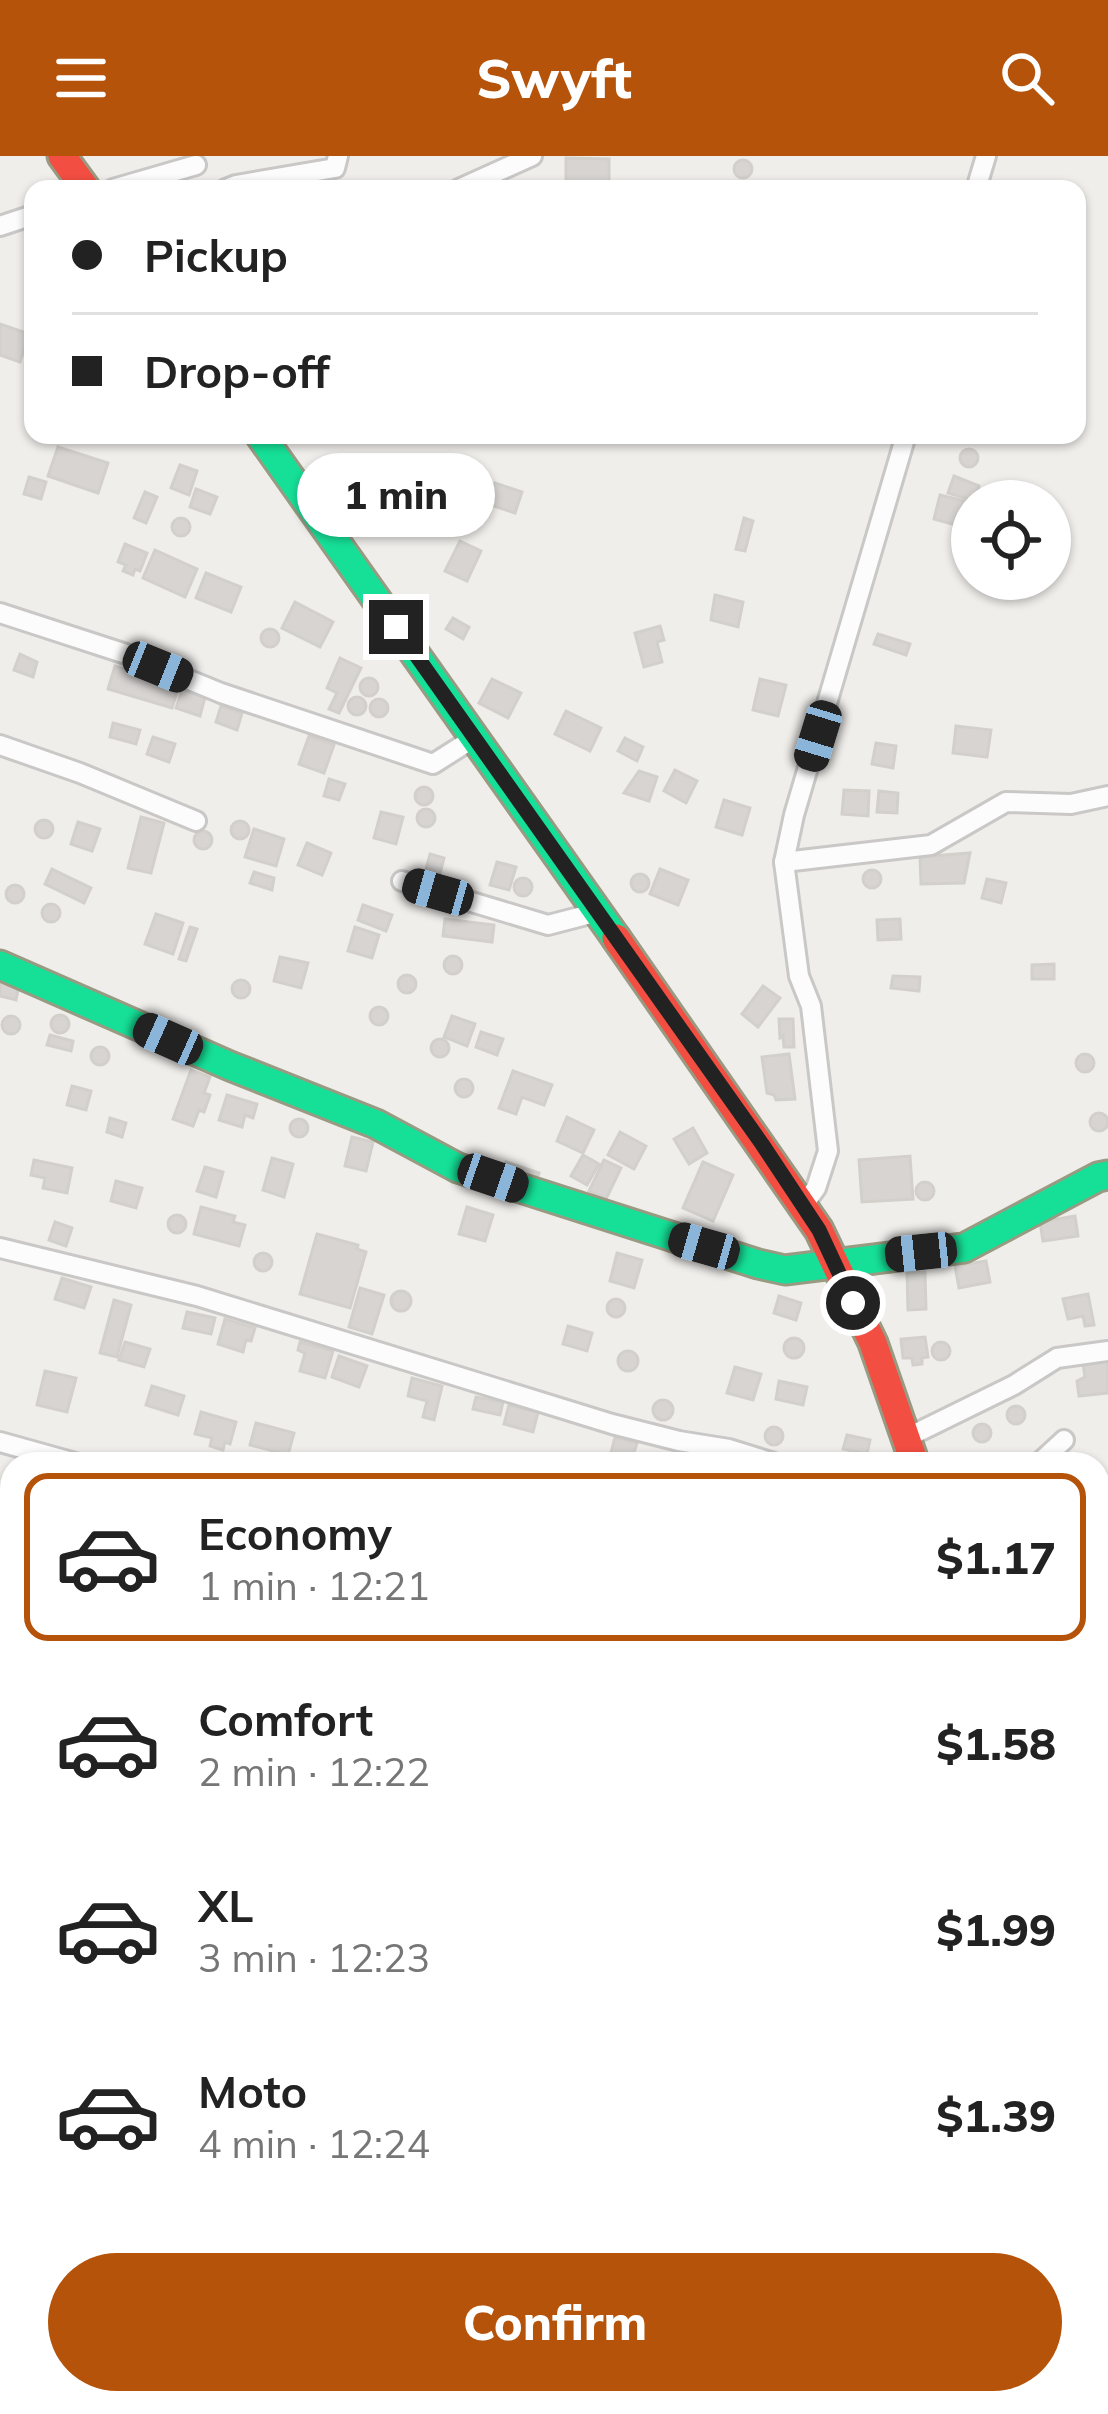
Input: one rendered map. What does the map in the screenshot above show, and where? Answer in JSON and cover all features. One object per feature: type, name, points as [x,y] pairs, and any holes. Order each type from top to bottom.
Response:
[{"type":"street","points":[[261,180],[335,168],[338,156]]},
{"type":"street","points":[[479,180],[532,156]]},
{"type":"street","points":[[139,180],[195,161]]},
{"type":"street","points":[[266,444],[819,1230],[873,1343],[910,1451],[1057,1358],[1108,1351]]},
{"type":"street","points":[[803,1206],[816,1188],[828,1150],[811,1006],[799,976],[784,862],[903,444]]},
{"type":"street","points":[[0,613],[433,764],[474,738]]},
{"type":"street","points":[[0,745],[80,772],[196,821]]},
{"type":"street","points":[[784,862],[931,844],[1006,802],[1071,804],[1108,796]]},
{"type":"street","points":[[401,881],[548,925],[598,912]]},
{"type":"street","points":[[0,965],[394,1132],[458,1168],[785,1270],[964,1248],[1108,1175]]},
{"type":"street","points":[[0,1248],[197,1296],[612,1424],[739,1452]]},
{"type":"street","points":[[1050,1452],[1064,1439]]},
{"type":"street","points":[[0,1442],[36,1452]]},
{"type":"building","points":[[566,158],[609,159],[609,180],[566,180]]},
{"type":"building","points":[[743,160],[752,169],[743,178],[734,169]]},
{"type":"building","points":[[0,324],[24,332],[20,362],[0,355]]},
{"type":"building","points":[[58,447],[108,463],[98,493],[48,476]]},
{"type":"building","points":[[969,449],[978,458],[969,467],[960,458]]},
{"type":"building","points":[[180,465],[197,471],[189,495],[171,488]]},
{"type":"building","points":[[29,477],[46,482],[41,499],[24,494]]},
{"type":"building","points":[[495,483],[522,492],[515,513],[488,504]]},
{"type":"building","points":[[196,489],[217,497],[210,514],[190,507]]},
{"type":"building","points":[[145,492],[157,497],[146,523],[134,518]]},
{"type":"building","points":[[940,495],[951,498],[951,524],[934,519]]},
{"type":"building","points":[[181,518],[190,527],[181,536],[172,527]]},
{"type":"building","points":[[744,518],[753,521],[745,551],[736,549]]},
{"type":"building","points":[[460,541],[481,551],[467,581],[445,571]]},
{"type":"building","points":[[125,544],[147,553],[140,571],[135,569],[133,575],[118,562]]},
{"type":"building","points":[[155,550],[197,569],[185,597],[143,578]]},
{"type":"building","points":[[206,573],[241,587],[231,612],[196,598]]},
{"type":"building","points":[[715,595],[743,602],[738,627],[711,620]]},
{"type":"building","points":[[295,602],[333,622],[320,647],[282,628]]},
{"type":"building","points":[[453,618],[469,627],[463,639],[446,629]]},
{"type":"building","points":[[660,626],[664,640],[657,642],[662,662],[644,667],[635,633]]},
{"type":"building","points":[[270,629],[279,638],[270,647],[261,638]]},
{"type":"building","points":[[878,634],[910,644],[906,655],[874,644]]},
{"type":"building","points":[[20,654],[37,662],[33,677],[14,670]]},
{"type":"building","points":[[340,658],[361,668],[339,713],[329,709],[337,693],[327,688]]},
{"type":"building","points":[[115,666],[179,686],[172,708],[108,689]]},
{"type":"building","points":[[369,678],[378,687],[369,696],[360,687]]},
{"type":"building","points":[[492,679],[521,693],[508,718],[479,703]]},
{"type":"building","points":[[760,679],[786,685],[778,716],[753,710]]},
{"type":"building","points":[[182,690],[205,697],[200,716],[176,708]]},
{"type":"building","points":[[357,697],[366,706],[357,715],[348,706]]},
{"type":"building","points":[[379,699],[388,708],[379,717],[370,708]]},
{"type":"building","points":[[221,706],[242,713],[237,730],[216,722]]},
{"type":"building","points":[[566,711],[601,728],[590,751],[555,734]]},
{"type":"building","points":[[113,723],[140,730],[136,744],[110,737]]},
{"type":"building","points":[[956,726],[991,730],[987,757],[953,753]]},
{"type":"building","points":[[309,736],[334,745],[324,773],[299,764]]},
{"type":"building","points":[[153,737],[175,744],[169,762],[147,754]]},
{"type":"building","points":[[625,738],[643,747],[637,761],[618,751]]},
{"type":"building","points":[[876,743],[896,746],[893,768],[872,764]]},
{"type":"building","points":[[675,770],[697,781],[686,803],[664,791]]},
{"type":"building","points":[[639,771],[657,777],[649,801],[624,793]]},
{"type":"building","points":[[329,779],[345,784],[339,800],[324,796]]},
{"type":"building","points":[[424,787],[433,796],[424,805],[415,796]]},
{"type":"building","points":[[844,790],[869,791],[868,816],[842,814]]},
{"type":"building","points":[[879,791],[898,793],[897,813],[877,812]]},
{"type":"building","points":[[724,800],[750,808],[742,835],[716,827]]},
{"type":"building","points":[[426,809],[435,818],[426,827],[417,818]]},
{"type":"building","points":[[381,812],[403,817],[396,844],[374,838]]},
{"type":"building","points":[[141,817],[164,823],[151,873],[128,868]]},
{"type":"building","points":[[44,820],[53,829],[44,838],[35,829]]},
{"type":"building","points":[[240,821],[249,830],[240,839],[231,830]]},
{"type":"building","points":[[78,822],[100,829],[92,851],[71,844]]},
{"type":"building","points":[[254,829],[284,839],[276,866],[245,857]]},
{"type":"building","points":[[203,831],[212,840],[203,849],[194,840]]},
{"type":"building","points":[[307,843],[331,853],[322,875],[298,865]]},
{"type":"building","points":[[970,853],[964,883],[921,884],[920,857]]},
{"type":"building","points":[[430,854],[444,858],[439,877],[425,873]]},
{"type":"building","points":[[497,862],[516,867],[509,890],[490,885]]},
{"type":"building","points":[[52,869],[91,888],[84,903],[45,884]]},
{"type":"building","points":[[660,869],[688,880],[678,905],[650,894]]},
{"type":"building","points":[[872,870],[881,879],[872,888],[863,879]]},
{"type":"building","points":[[254,872],[274,878],[272,890],[250,883]]},
{"type":"building","points":[[640,874],[649,883],[640,892],[631,883]]},
{"type":"building","points":[[523,878],[532,887],[523,896],[514,887]]},
{"type":"building","points":[[987,879],[1006,883],[1001,903],[982,898]]},
{"type":"building","points":[[15,885],[24,894],[15,903],[6,894]]},
{"type":"building","points":[[51,904],[60,913],[51,922],[42,913]]},
{"type":"building","points":[[363,905],[392,915],[386,931],[358,920]]},
{"type":"building","points":[[156,914],[183,923],[173,954],[145,944]]},
{"type":"building","points":[[445,919],[494,925],[492,942],[443,936]]},
{"type":"building","points":[[900,919],[901,939],[878,940],[877,920]]},
{"type":"building","points":[[190,927],[197,929],[186,961],[179,959]]},
{"type":"building","points":[[355,927],[379,935],[372,958],[348,951]]},
{"type":"building","points":[[453,956],[462,965],[453,974],[444,965]]},
{"type":"building","points":[[280,957],[308,963],[301,988],[274,981]]},
{"type":"building","points":[[1054,964],[1054,979],[1032,979],[1032,965]]},
{"type":"building","points":[[407,975],[416,984],[407,993],[398,984]]},
{"type":"building","points":[[893,976],[920,977],[919,991],[891,988]]},
{"type":"building","points":[[241,980],[250,989],[241,998],[232,989]]},
{"type":"building","points":[[0,982],[19,986],[16,1000],[0,996]]},
{"type":"building","points":[[763,986],[780,998],[758,1027],[742,1014]]},
{"type":"building","points":[[379,1007],[388,1016],[379,1025],[370,1016]]},
{"type":"building","points":[[60,1015],[69,1024],[60,1033],[51,1024]]},
{"type":"building","points":[[11,1016],[20,1025],[11,1034],[2,1025]]},
{"type":"building","points":[[452,1016],[475,1024],[467,1046],[444,1037]]},
{"type":"building","points":[[779,1019],[793,1019],[794,1047],[784,1047]]},
{"type":"building","points":[[481,1032],[503,1039],[497,1055],[476,1047]]},
{"type":"building","points":[[50,1035],[73,1041],[71,1051],[47,1045]]},
{"type":"building","points":[[440,1039],[449,1048],[440,1057],[431,1048]]},
{"type":"building","points":[[100,1047],[109,1056],[100,1065],[91,1056]]},
{"type":"building","points":[[789,1054],[795,1099],[776,1100],[767,1093],[762,1057]]},
{"type":"building","points":[[1085,1054],[1094,1063],[1085,1072],[1076,1063]]},
{"type":"building","points":[[191,1070],[210,1077],[204,1093],[210,1095],[193,1126],[173,1119]]},
{"type":"building","points":[[513,1071],[552,1085],[544,1105],[522,1097],[516,1114],[499,1108]]},
{"type":"building","points":[[464,1079],[473,1088],[464,1097],[455,1088]]},
{"type":"building","points":[[72,1086],[91,1091],[86,1110],[67,1105]]},
{"type":"building","points":[[227,1095],[257,1104],[253,1118],[245,1115],[242,1127],[219,1120]]},
{"type":"building","points":[[1099,1113],[1108,1122],[1099,1131],[1090,1122]]},
{"type":"building","points":[[567,1117],[594,1130],[583,1153],[557,1141]]},
{"type":"building","points":[[110,1118],[126,1123],[122,1137],[107,1132]]},
{"type":"building","points":[[299,1119],[308,1128],[299,1137],[290,1128]]},
{"type":"building","points":[[693,1128],[707,1153],[689,1164],[674,1139]]},
{"type":"building","points":[[620,1132],[646,1146],[634,1169],[608,1155]]},
{"type":"building","points":[[352,1137],[373,1142],[366,1171],[345,1166]]},
{"type":"building","points":[[583,1155],[599,1164],[587,1185],[571,1176]]},
{"type":"building","points":[[910,1156],[913,1199],[862,1202],[859,1160]]},
{"type":"building","points":[[272,1158],[293,1164],[284,1197],[263,1190]]},
{"type":"building","points":[[34,1160],[72,1168],[67,1193],[43,1188],[45,1178],[31,1175]]},
{"type":"building","points":[[604,1160],[621,1168],[606,1199],[589,1191]]},
{"type":"building","points":[[506,1162],[539,1173],[536,1181],[503,1170]]},
{"type":"building","points":[[703,1162],[733,1175],[713,1221],[683,1208]]},
{"type":"building","points":[[205,1167],[223,1172],[216,1197],[197,1191]]},
{"type":"building","points":[[116,1181],[142,1188],[136,1208],[111,1201]]},
{"type":"building","points":[[925,1182],[934,1191],[925,1200],[916,1191]]},
{"type":"building","points":[[201,1207],[235,1216],[233,1222],[245,1225],[239,1246],[194,1234]]},
{"type":"building","points":[[467,1207],[493,1215],[485,1241],[459,1234]]},
{"type":"building","points":[[177,1215],[186,1224],[177,1233],[168,1224]]},
{"type":"building","points":[[1075,1216],[1078,1236],[1043,1241],[1040,1222]]},
{"type":"building","points":[[55,1222],[72,1228],[66,1246],[49,1240]]},
{"type":"building","points":[[317,1234],[358,1245],[357,1249],[366,1252],[350,1308],[300,1294]]},
{"type":"building","points":[[263,1253],[272,1262],[263,1271],[254,1262]]},
{"type":"building","points":[[617,1253],[642,1260],[634,1288],[610,1281]]},
{"type":"building","points":[[986,1261],[990,1282],[959,1288],[955,1266]]},
{"type":"building","points":[[925,1272],[926,1309],[908,1310],[907,1273]]},
{"type":"building","points":[[62,1278],[91,1287],[84,1308],[55,1299]]},
{"type":"building","points":[[360,1288],[384,1295],[372,1334],[349,1327]]},
{"type":"building","points":[[401,1291],[411,1301],[401,1311],[391,1301]]},
{"type":"building","points":[[1088,1294],[1094,1325],[1085,1326],[1083,1316],[1068,1319],[1063,1299]]},
{"type":"building","points":[[779,1296],[801,1303],[796,1320],[774,1313]]},
{"type":"building","points":[[616,1299],[625,1308],[616,1317],[607,1308]]},
{"type":"building","points":[[114,1300],[131,1305],[117,1357],[100,1353]]},
{"type":"building","points":[[187,1312],[215,1318],[211,1334],[183,1328]]},
{"type":"building","points":[[225,1319],[255,1328],[243,1352],[218,1344]]},
{"type":"building","points":[[568,1326],[592,1333],[587,1351],[563,1344]]},
{"type":"building","points":[[925,1337],[928,1357],[913,1365],[912,1358],[903,1358],[901,1339]]},
{"type":"building","points":[[794,1338],[804,1348],[794,1358],[784,1348]]},
{"type":"building","points":[[125,1342],[150,1349],[144,1367],[119,1360]]},
{"type":"building","points":[[300,1342],[333,1351],[325,1378],[300,1371],[305,1353],[298,1350]]},
{"type":"building","points":[[941,1342],[950,1351],[941,1360],[932,1351]]},
{"type":"building","points":[[628,1351],[638,1361],[628,1371],[618,1361]]},
{"type":"building","points":[[339,1356],[367,1366],[359,1387],[332,1377]]},
{"type":"building","points":[[1108,1360],[1108,1393],[1079,1396],[1077,1381],[1085,1377],[1083,1363]]},
{"type":"building","points":[[735,1367],[761,1374],[753,1400],[727,1393]]},
{"type":"building","points":[[45,1371],[76,1378],[67,1412],[37,1405]]},
{"type":"building","points":[[412,1378],[442,1386],[434,1420],[423,1417],[427,1401],[408,1396]]},
{"type":"building","points":[[779,1381],[807,1387],[803,1405],[776,1399]]},
{"type":"building","points":[[152,1386],[184,1396],[178,1415],[146,1405]]},
{"type":"building","points":[[476,1397],[503,1402],[500,1415],[473,1409]]},
{"type":"building","points":[[663,1400],[673,1410],[663,1420],[653,1410]]},
{"type":"building","points":[[509,1405],[538,1412],[533,1432],[504,1424]]},
{"type":"building","points":[[1016,1406],[1025,1415],[1016,1424],[1007,1415]]},
{"type":"building","points":[[201,1412],[236,1422],[230,1444],[225,1442],[223,1450],[210,1446],[212,1438],[195,1434]]},
{"type":"building","points":[[256,1423],[294,1433],[289,1452],[250,1445]]},
{"type":"building","points":[[982,1424],[991,1433],[982,1442],[973,1433]]},
{"type":"building","points":[[774,1427],[783,1436],[774,1445],[765,1436]]},
{"type":"building","points":[[847,1435],[870,1440],[867,1452],[843,1449]]},
{"type":"building","points":[[615,1437],[637,1443],[634,1452],[611,1452]]},
{"type":"traffic: fast","points":[[266,444],[616,938]]},
{"type":"traffic: fast","points":[[0,965],[376,1124],[458,1168],[785,1270],[964,1248],[1108,1175]]},
{"type":"traffic: jam","points":[[62,156],[79,180]]},
{"type":"traffic: jam","points":[[616,938],[819,1230],[873,1343],[911,1452]]},
{"type":"route","points":[[396,627],[762,1144],[819,1230],[853,1303]]}]
